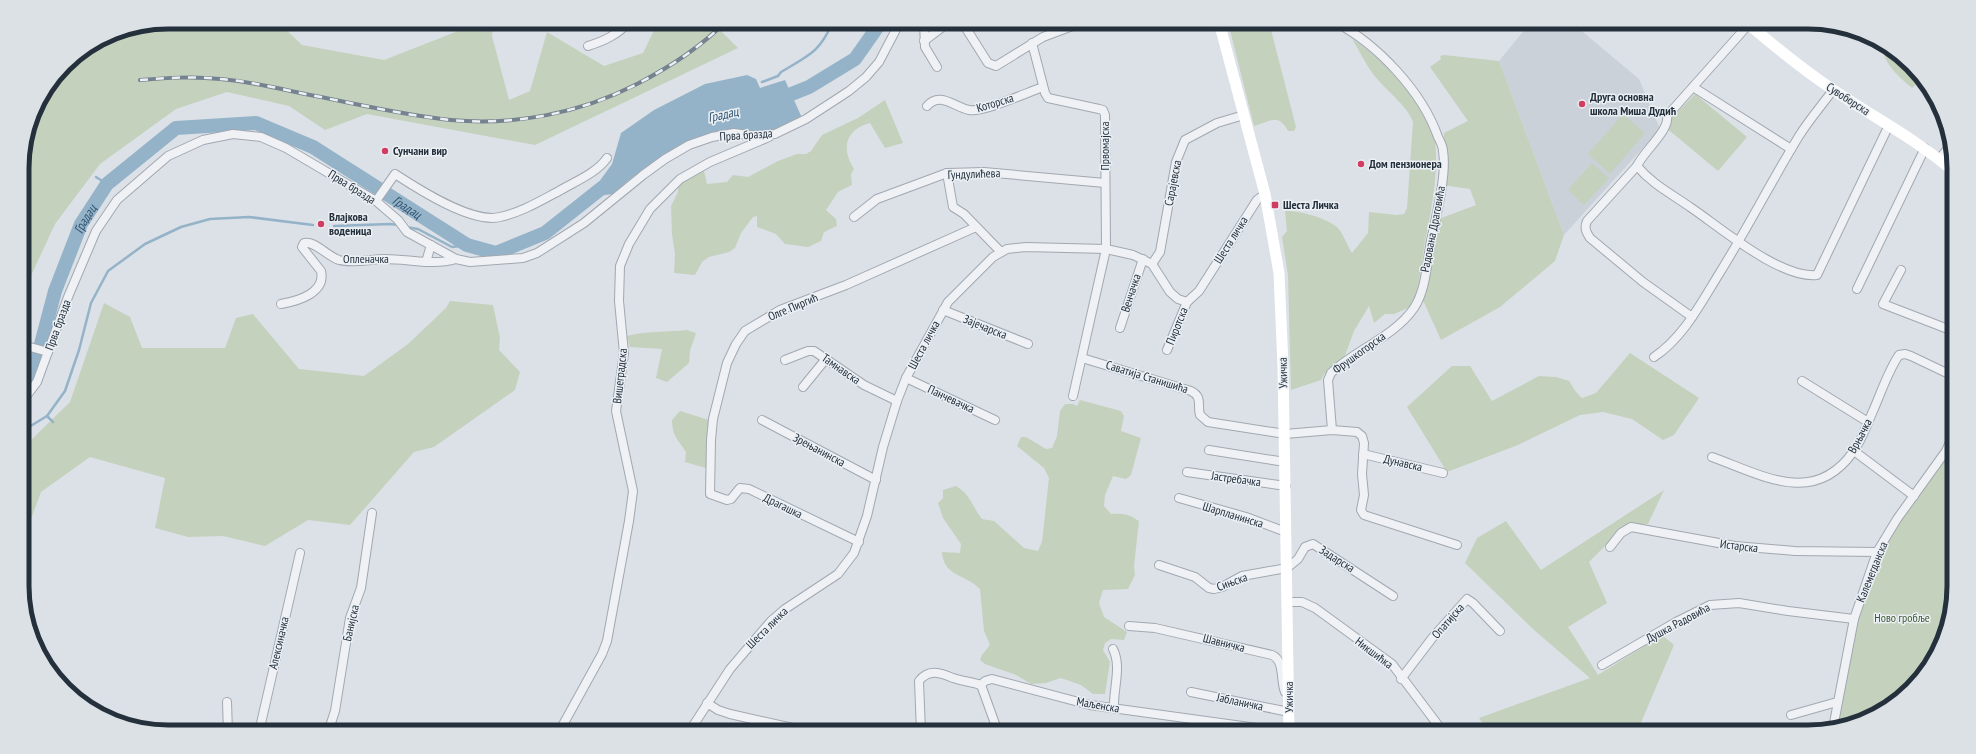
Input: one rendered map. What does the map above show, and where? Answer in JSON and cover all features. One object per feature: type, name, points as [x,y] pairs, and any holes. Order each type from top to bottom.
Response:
[{"type":"main road","name":"Ужичка","points":[[1221,29],[1265,194],[1279,273],[1285,434],[1288,725]]},
{"type":"main road","name":"Сувоборска","points":[[1755,29],[1795,62],[1833,90],[1925,148],[1947,166]]},
{"type":"street","points":[[588,46],[606,40],[623,29]]},
{"type":"street","name":"Прва бразда","points":[[29,392],[37,382],[68,297],[96,231],[117,200],[168,156],[203,140],[233,134],[261,137],[286,148],[378,198],[405,229],[456,259],[470,262],[487,262],[523,258],[537,253],[584,223],[643,175],[665,159],[689,145],[712,137],[734,133],[755,136],[776,134],[806,119],[850,92],[866,77],[879,62],[896,29]]},
{"type":"street","points":[[924,29],[924,41],[928,54],[938,67]]},
{"type":"street","points":[[924,41],[939,29]]},
{"type":"street","points":[[966,29],[988,63],[996,66],[1032,43],[1065,29]]},
{"type":"street","name":"Радована Драговића","points":[[1346,29],[1359,37],[1392,66],[1420,101],[1430,118],[1443,151],[1442,185],[1420,296],[1408,315],[1396,326]]},
{"type":"street","points":[[1692,317],[1643,282],[1590,238],[1585,225],[1637,166],[1640,159],[1667,125],[1667,116],[1694,87],[1743,29]]},
{"type":"street","name":"Првомајска","points":[[1032,43],[1043,87],[1048,98],[1103,110],[1105,115],[1106,249]]},
{"type":"street","name":"Которска","points":[[926,106],[930,102],[942,100],[969,110],[976,110],[1043,87]]},
{"type":"street","points":[[1694,87],[1792,149]]},
{"type":"street","points":[[1654,357],[1664,351],[1692,317],[1739,242],[1800,135],[1833,90]]},
{"type":"street","name":"Сарајевска","points":[[1152,264],[1160,252],[1176,162],[1185,140],[1217,124],[1244,115]]},
{"type":"street","points":[[1637,166],[1648,180],[1739,242],[1802,276],[1817,275],[1889,125]]},
{"type":"street","name":"Вишеградска","points":[[563,725],[602,654],[607,641],[633,491],[616,411],[624,353],[618,284],[622,260],[629,244],[650,209],[680,179],[710,162],[776,134]]},
{"type":"street","points":[[1857,289],[1925,148]]},
{"type":"street","points":[[1939,159],[1946,151]]},
{"type":"street","points":[[378,198],[395,174],[438,201],[474,215],[499,218],[528,208],[577,181],[603,164],[607,158]]},
{"type":"street","name":"Гундулићева","points":[[854,217],[877,199],[947,173],[984,172],[1105,184]]},
{"type":"street","points":[[947,173],[952,205],[956,210],[964,214],[1000,251],[1026,247],[1106,249],[1143,259],[1152,264],[1170,292],[1178,299],[1187,302]]},
{"type":"street","name":"Шеста личка","points":[[1187,302],[1199,292],[1257,200],[1265,194]]},
{"type":"street","name":"Олге Пиргић","points":[[710,494],[713,419],[727,363],[736,344],[745,331],[780,310],[846,285],[976,227]]},
{"type":"street","name":"Опленачка","points":[[281,304],[308,297],[320,283],[322,271],[302,247],[304,243],[314,244],[330,257],[343,261],[385,259],[448,262],[456,259]]},
{"type":"street","points":[[426,262],[431,244]]},
{"type":"street","points":[[1074,396],[1106,249]]},
{"type":"street","name":"Шеста личка","points":[[693,725],[730,669],[771,621],[785,609],[838,574],[851,557],[858,542],[876,480],[883,447],[897,401],[906,378],[943,310],[954,294],[1000,251]]},
{"type":"street","name":"Венчачка","points":[[1120,328],[1143,259]]},
{"type":"street","points":[[1901,270],[1883,304],[1947,329]]},
{"type":"street","name":"Пиротска","points":[[1168,350],[1187,302]]},
{"type":"street","name":"Зајечарска","points":[[943,310],[1028,344]]},
{"type":"street","name":"Фрушкогорска","points":[[1332,430],[1328,380],[1331,373],[1396,326]]},
{"type":"street","points":[[29,347],[48,352]]},
{"type":"street","name":"Тамнавска","points":[[785,360],[811,350],[814,351],[864,385],[897,401]]},
{"type":"street","name":"Врњачка","points":[[1712,457],[1773,478],[1799,484],[1819,480],[1837,470],[1854,451],[1899,355],[1905,354],[1911,356],[1947,373]]},
{"type":"street","name":"Саватија Станишића","points":[[1082,358],[1191,391],[1200,400],[1200,415],[1208,422],[1285,434],[1332,430],[1354,431],[1360,434],[1364,443],[1363,454]]},
{"type":"street","points":[[803,387],[826,360]]},
{"type":"street","name":"Панчевачка","points":[[906,378],[995,420]]},
{"type":"street","points":[[1802,381],[1868,422]]},
{"type":"street","name":"Зрењанинска","points":[[762,420],[876,480]]},
{"type":"street","name":"Калемегданска","points":[[1834,722],[1854,619],[1877,552],[1897,519],[1947,449]]},
{"type":"street","points":[[1209,450],[1285,462]]},
{"type":"street","points":[[1854,451],[1914,496]]},
{"type":"street","points":[[1363,454],[1362,474],[1364,496],[1361,510],[1364,515],[1457,545]]},
{"type":"street","name":"Дунавска","points":[[1363,454],[1443,473]]},
{"type":"street","name":"Јастребачка","points":[[1187,472],[1286,486]]},
{"type":"street","name":"Драгашка","points":[[710,494],[727,500],[731,499],[740,488],[748,489],[858,542]]},
{"type":"street","name":"Шарпланинска","points":[[1179,498],[1246,517],[1286,532]]},
{"type":"street","name":"Банијска","points":[[330,725],[335,711],[350,618],[361,588],[372,513]]},
{"type":"street","name":"Истарска","points":[[1610,547],[1621,533],[1631,527],[1735,546],[1795,551],[1877,552]]},
{"type":"street","name":"Задарска","points":[[1286,568],[1298,559],[1305,547],[1313,544],[1393,596]]},
{"type":"street","name":"Алексиначка","points":[[261,725],[300,554]]},
{"type":"street","name":"Сињска","points":[[1159,566],[1195,577],[1209,588],[1214,589],[1222,587],[1242,576],[1286,568]]},
{"type":"street","name":"Опатијска","points":[[1402,679],[1433,637],[1467,599],[1473,603],[1500,631]]},
{"type":"street","name":"Никшићка","points":[[1288,602],[1302,602],[1330,618],[1369,649],[1387,659],[1438,725]]},
{"type":"street","name":"Душка Радовића","points":[[1602,665],[1676,622],[1710,605],[1739,603],[1854,619]]},
{"type":"street","name":"Шавничка","points":[[1129,626],[1155,628],[1276,657],[1280,662],[1284,689],[1289,695]]},
{"type":"street","points":[[1113,649],[1118,663],[1114,689],[1114,708]]},
{"type":"street","name":"Маљенска","points":[[921,725],[919,681],[927,674],[934,672],[945,673],[953,678],[981,685],[987,680],[992,679],[1069,700],[1114,708],[1237,725]]},
{"type":"street","points":[[981,685],[995,725]]},
{"type":"street","name":"Јабланичка","points":[[1191,692],[1289,712]]},
{"type":"street","points":[[227,702],[228,725]]},
{"type":"street","points":[[1791,715],[1837,702]]},
{"type":"street","points":[[707,703],[718,710],[730,714],[780,725]]},
{"type":"shaded area","name":"Друга основна школа Миша Дудић","points":[[1525,29],[1579,29],[1639,79],[1660,129],[1564,235],[1499,61]]},
{"type":"green space","points":[[168,29],[285,29],[302,45],[384,60],[463,29],[493,29],[492,36],[509,100],[530,91],[547,32],[604,66],[643,53],[655,29],[719,29],[738,48],[535,145],[367,114],[325,130],[289,106],[227,92],[176,109],[100,164],[55,224],[29,280],[29,159],[34,132],[43,107],[58,83],[76,64],[91,52],[123,36],[150,30]]},
{"type":"green space","points":[[1271,29],[1296,127],[1294,131],[1288,131],[1281,122],[1277,120],[1254,126],[1230,30]]},
{"type":"green space","points":[[1352,39],[1389,70],[1414,98],[1424,112],[1435,140],[1436,165],[1434,191],[1420,276],[1416,293],[1410,307],[1394,314],[1385,314],[1374,323],[1369,306],[1354,331],[1344,358],[1324,374],[1321,380],[1291,390],[1288,275],[1282,237],[1287,231],[1285,211],[1313,215],[1333,224],[1338,228],[1344,237],[1352,253],[1368,233],[1369,212],[1397,215],[1404,214],[1407,208],[1413,122],[1407,111],[1373,74]]},
{"type":"green space","points":[[1882,50],[1900,64],[1918,83],[1912,88],[1892,68]]},
{"type":"green space","points":[[1444,55],[1499,61],[1564,235],[1555,261],[1500,307],[1441,340],[1421,296],[1436,220],[1476,205],[1470,189],[1442,185],[1444,133],[1468,121],[1430,67],[1441,59],[1440,56]]},
{"type":"green space","points":[[1695,94],[1747,137],[1718,171],[1664,126]]},
{"type":"green space","points":[[885,100],[903,143],[885,148],[870,123],[855,130],[848,141],[847,147],[850,161],[854,169],[851,174],[852,185],[838,192],[826,210],[836,219],[837,226],[824,232],[821,241],[808,247],[785,244],[776,234],[757,227],[757,216],[753,217],[741,233],[735,248],[729,252],[709,257],[702,262],[695,275],[674,273],[675,254],[672,234],[671,206],[678,192],[678,187],[688,178],[704,171],[707,184],[727,182],[733,175],[748,177],[778,161],[797,154],[806,154],[811,151],[822,135],[858,118]]},
{"type":"green space","points":[[1623,114],[1645,133],[1610,174],[1588,154]]},
{"type":"green space","points":[[1592,163],[1609,178],[1584,205],[1568,190]]},
{"type":"green space","points":[[450,301],[493,305],[500,338],[499,350],[520,372],[515,390],[434,447],[414,452],[350,525],[308,520],[265,546],[223,536],[188,537],[155,528],[165,478],[90,457],[41,492],[29,524],[29,440],[31,440],[70,402],[104,303],[130,317],[142,348],[225,348],[236,318],[253,314],[299,369],[364,376],[408,344],[446,308]]},
{"type":"green space","points":[[687,330],[696,333],[690,351],[689,363],[667,382],[656,378],[662,349],[630,347],[627,336],[649,332]]},
{"type":"green space","points":[[1630,353],[1699,398],[1674,435],[1663,440],[1632,419],[1603,412],[1580,415],[1518,445],[1447,472],[1407,407],[1452,366],[1470,366],[1492,401],[1539,376],[1556,377],[1569,381],[1582,398],[1596,393]]},
{"type":"green space","points":[[1080,400],[1121,411],[1124,416],[1121,431],[1141,438],[1131,475],[1126,479],[1113,476],[1105,495],[1104,506],[1111,514],[1125,514],[1139,521],[1134,566],[1135,575],[1128,589],[1103,590],[1099,603],[1104,617],[1127,632],[1124,640],[1111,639],[1105,643],[1103,650],[1110,662],[1105,694],[1093,694],[1081,685],[1061,678],[1046,683],[1031,684],[1016,675],[985,664],[980,660],[990,645],[984,631],[980,589],[946,566],[943,560],[942,552],[960,553],[961,544],[943,518],[938,503],[943,498],[943,490],[956,486],[965,493],[982,519],[994,521],[1024,548],[1038,551],[1042,542],[1049,478],[1044,468],[1017,446],[1021,437],[1026,437],[1046,449],[1052,448],[1057,436],[1060,411],[1065,404],[1073,404],[1077,406]]},
{"type":"green space","points":[[680,411],[709,420],[706,468],[685,462],[686,452],[676,437],[672,425],[672,420]]},
{"type":"green space","name":"Ново гробље","points":[[1947,444],[1947,586],[1946,604],[1940,631],[1924,663],[1906,684],[1893,696],[1853,718],[1834,722],[1854,619],[1877,552]]},
{"type":"green space","points":[[1664,490],[1648,524],[1627,524],[1589,562],[1607,603],[1568,627],[1598,675],[1662,635],[1674,645],[1640,725],[1484,725],[1479,718],[1590,678],[1534,630],[1465,563],[1477,538],[1506,521],[1541,570]]},
{"type":"water","points":[[747,75],[756,79],[760,88],[785,80],[802,118],[769,132],[706,135],[690,140],[630,179],[613,194],[588,197],[612,164],[621,133],[654,110],[705,84]]},
{"type":"waterway","points":[[762,82],[778,76],[781,72],[806,57],[818,47],[830,29]]},
{"type":"waterway","name":"Градац","points":[[774,101],[809,87],[855,59],[876,29]]},
{"type":"waterway","name":"Градац","points":[[29,376],[35,367],[55,291],[81,224],[107,184],[176,128],[256,123],[313,147],[467,245],[496,253],[545,233],[603,187]]},
{"type":"waterway","points":[[96,177],[107,184]]},
{"type":"waterway","points":[[29,427],[47,416],[65,391],[79,350],[91,303],[108,271],[145,244],[181,227],[210,219],[249,217],[313,225]]},
{"type":"waterway","points":[[334,226],[399,225]]},
{"type":"waterway","points":[[406,227],[418,229],[452,247],[467,245]]},
{"type":"waterway","points":[[47,416],[53,422]]},
{"type":"railway","points":[[140,80],[190,77],[231,80],[433,118],[475,121],[523,119],[570,110],[616,94],[637,84],[683,57],[717,29]]},
{"type":"place","name":"Друга основна школа Миша Дудић","points":[[1582,104]]},
{"type":"place","name":"Сунчани вир","points":[[385,151]]},
{"type":"place","name":"Дом пензионера","points":[[1361,164]]},
{"type":"place","name":"Шеста Личка","points":[[1275,205]]},
{"type":"place","name":"Влајкова воденица","points":[[321,224]]}]
